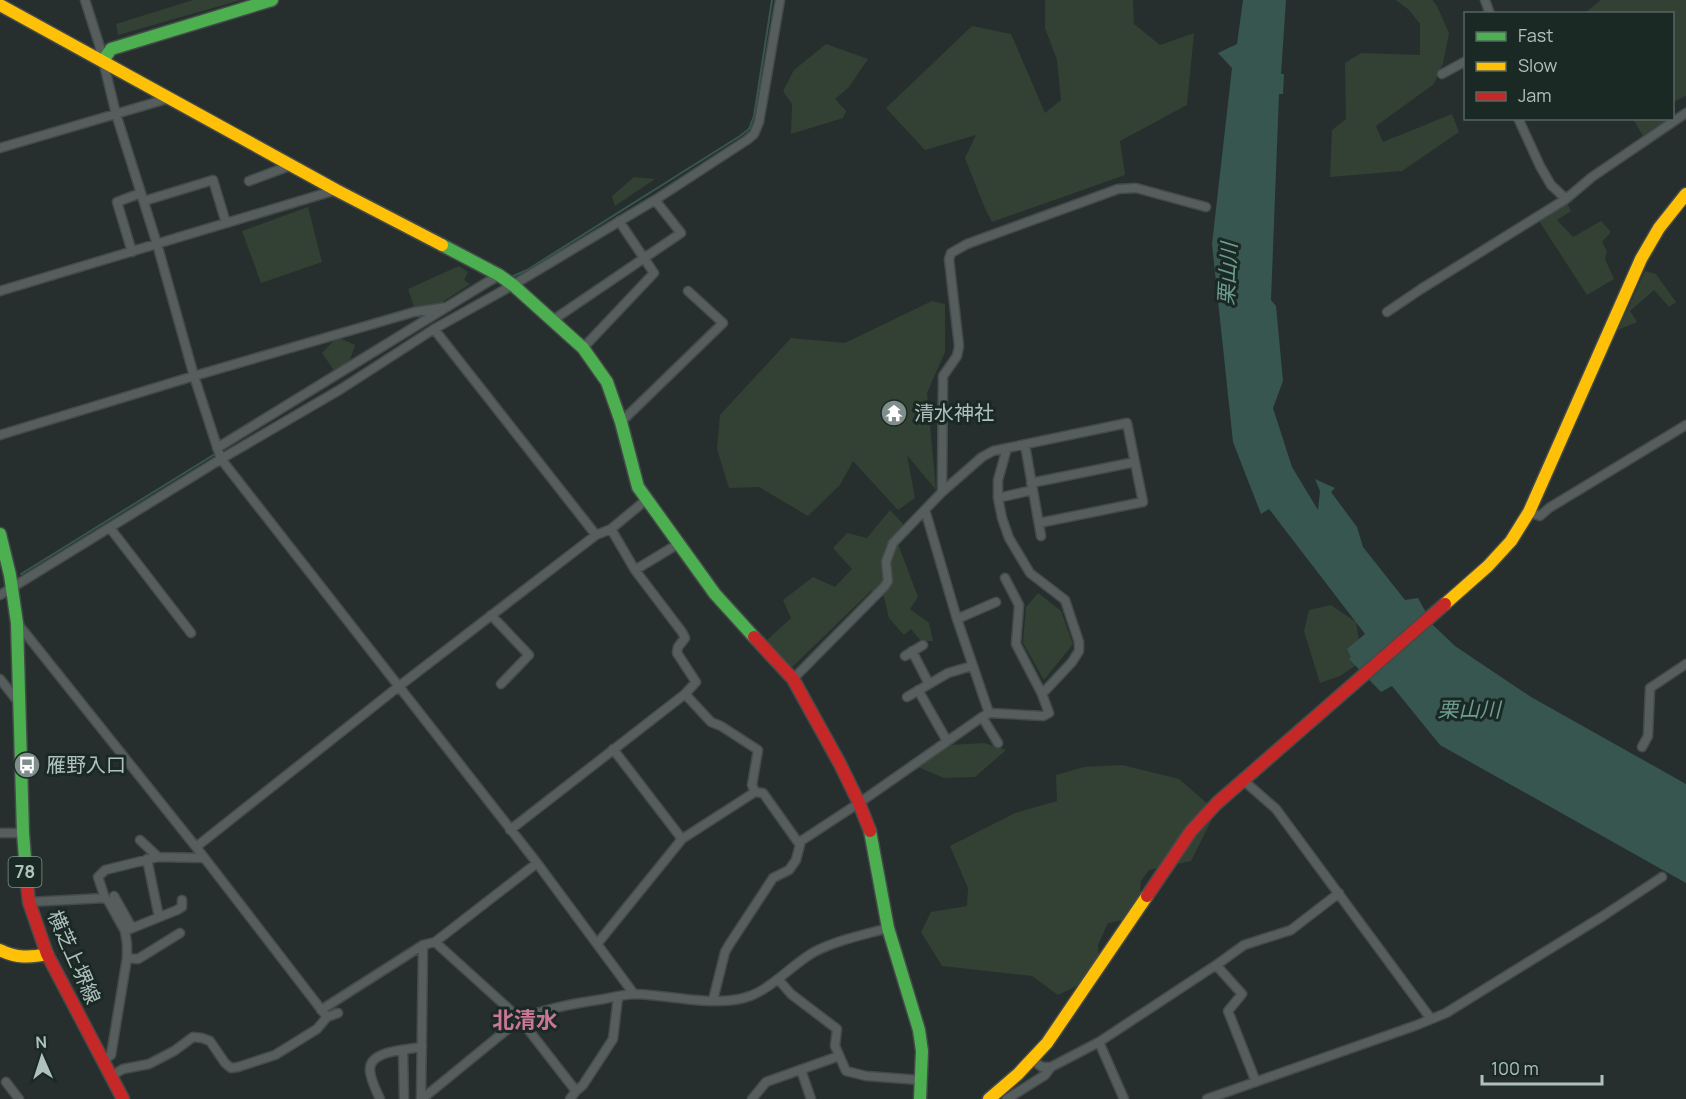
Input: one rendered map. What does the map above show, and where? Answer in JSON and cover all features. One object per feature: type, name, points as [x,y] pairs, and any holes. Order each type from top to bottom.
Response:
[{"type":"street","points":[[85,0],[116,114],[221,459],[537,863],[634,994]]},
{"type":"street","points":[[103,61],[111,49],[272,0]]},
{"type":"street","points":[[0,595],[221,459],[341,389],[434,329],[513,285],[655,200],[747,140],[754,134],[762,110],[780,0]]},
{"type":"street","points":[[0,5],[336,190],[499,275],[583,348],[607,382],[621,422],[638,487],[716,594],[793,679],[859,803],[870,829],[888,928],[919,1030],[922,1051],[920,1099]]},
{"type":"street","points":[[1442,74],[1464,62]]},
{"type":"street","points":[[0,148],[170,98]]},
{"type":"street","points":[[1387,312],[1566,200],[1592,177],[1686,113]]},
{"type":"street","points":[[1519,120],[1551,185],[1566,200]]},
{"type":"street","points":[[249,181],[292,165]]},
{"type":"street","points":[[132,252],[117,202],[213,180],[226,223]]},
{"type":"street","points":[[942,492],[944,376],[957,356],[959,346],[949,259],[951,253],[967,244],[1118,189],[1136,188],[1206,207]]},
{"type":"street","points":[[0,291],[336,190]]},
{"type":"street","points":[[989,1099],[1032,1060],[1047,1042],[1191,831],[1217,803],[1488,566],[1511,541],[1529,512],[1641,259],[1659,228],[1686,194]]},
{"type":"street","points":[[553,320],[681,233],[655,200]]},
{"type":"street","points":[[583,348],[654,273],[619,221]]},
{"type":"street","points":[[217,448],[499,275]]},
{"type":"street","points":[[621,422],[723,323],[688,291]]},
{"type":"street","points":[[0,435],[194,375],[414,312],[447,307]]},
{"type":"street","points":[[434,329],[596,535]]},
{"type":"street","points":[[793,679],[884,587],[888,581],[886,562],[893,543],[942,492],[982,457],[993,451],[1127,423],[1143,502],[1039,523]]},
{"type":"street","points":[[1529,512],[1540,516],[1549,508],[1686,425]]},
{"type":"street","points":[[1025,445],[1041,536]]},
{"type":"street","points":[[1007,448],[998,480],[998,498],[1009,538],[1030,573],[1065,600],[1079,642],[1079,651],[1072,662],[1042,694]]},
{"type":"street","points":[[998,498],[1032,487],[1134,462]]},
{"type":"street","points":[[196,847],[491,615],[596,535],[611,529],[646,500]]},
{"type":"street","points":[[925,510],[986,715],[998,743]]},
{"type":"street","points":[[110,528],[191,633]]},
{"type":"street","points":[[510,830],[685,694],[696,682],[677,653],[678,647],[686,638],[635,570],[611,529]]},
{"type":"street","name":"横芝上堺線","points":[[0,534],[17,622],[23,833],[29,902],[47,954],[123,1099]]},
{"type":"street","points":[[635,570],[678,544]]},
{"type":"street","points":[[713,1000],[729,945],[773,878],[789,870],[796,860],[801,841],[986,715],[1043,716],[1049,713],[1042,694],[1016,644],[1019,605],[1005,578]]},
{"type":"street","points":[[957,619],[996,602]]},
{"type":"street","points":[[491,615],[529,655],[501,684]]},
{"type":"street","points":[[17,622],[196,847],[324,1014]]},
{"type":"street","points":[[923,645],[908,654],[929,684]]},
{"type":"street","points":[[1642,747],[1648,736],[1650,688],[1686,664]]},
{"type":"street","points":[[907,697],[948,673],[972,666]]},
{"type":"street","points":[[0,679],[19,704]]},
{"type":"street","points":[[918,690],[947,741]]},
{"type":"street","points":[[685,694],[711,722],[758,750],[752,785],[755,792]]},
{"type":"street","points":[[613,748],[682,839]]},
{"type":"street","points":[[1243,780],[1276,809],[1431,1019]]},
{"type":"street","points":[[597,944],[682,839],[755,792],[763,793],[800,844]]},
{"type":"street","points":[[0,833],[23,833]]},
{"type":"street","points":[[140,840],[158,857]]},
{"type":"street","points":[[102,1061],[111,1055],[128,958],[129,930],[109,902],[109,897],[98,877],[105,870],[158,857],[204,858]]},
{"type":"street","points":[[147,859],[159,917]]},
{"type":"street","points":[[109,1074],[149,1064],[174,1051],[193,1037],[210,1041],[231,1068],[274,1055],[316,1029],[324,1014],[423,945],[435,942],[537,863]]},
{"type":"street","points":[[1207,1099],[1446,1013],[1604,916],[1662,877]]},
{"type":"street","points":[[1008,1099],[1045,1075],[1051,1067],[1099,1042],[1244,945],[1291,930],[1339,893]]},
{"type":"street","points":[[29,902],[109,897]]},
{"type":"street","points":[[129,930],[182,907],[182,900]]},
{"type":"street","points":[[421,1099],[520,1019],[548,1009],[634,994],[713,1000],[733,1000],[751,996],[813,953],[837,942],[888,928]]},
{"type":"street","points":[[128,958],[138,959],[180,933]]},
{"type":"street","points":[[435,942],[520,1019],[576,1091]]},
{"type":"street","points":[[421,1099],[423,945]]},
{"type":"street","points":[[0,950],[14,957],[24,958],[47,954]]},
{"type":"street","points":[[1216,965],[1242,994],[1228,1011],[1256,1082]]},
{"type":"street","points":[[778,979],[791,994],[837,1029],[835,1046],[846,1071],[866,1076],[920,1080]]},
{"type":"street","points":[[570,1099],[583,1085],[613,1038],[618,997]]},
{"type":"street","points":[[324,1014],[338,1013]]},
{"type":"street","points":[[1099,1042],[1124,1099]]},
{"type":"street","points":[[380,1099],[371,1077],[369,1068],[371,1062],[377,1055],[422,1047]]},
{"type":"street","points":[[403,1050],[404,1099]]},
{"type":"street","points":[[752,1099],[766,1082],[839,1056]]},
{"type":"street","points":[[1032,1060],[1042,1066],[1051,1067]]},
{"type":"street","points":[[801,1070],[811,1099]]},
{"type":"street","points":[[2,1083],[19,1099]]},
{"type":"shaded area","points":[[193,0],[241,0],[118,35],[116,24]]},
{"type":"shaded area","points":[[1045,0],[1133,0],[1134,24],[1160,45],[1194,33],[1187,105],[1120,141],[1125,175],[992,222],[965,158],[976,135],[925,150],[886,108],[972,26],[1011,34],[1045,113],[1061,100],[1057,60],[1045,28]]},
{"type":"shaded area","points":[[1396,0],[1432,0],[1449,33],[1443,63],[1434,84],[1376,126],[1383,142],[1452,114],[1459,132],[1402,171],[1330,177],[1332,130],[1346,119],[1345,63],[1361,53],[1420,55],[1420,24],[1409,10]]},
{"type":"shaded area","points":[[1601,0],[1686,0],[1686,96],[1674,102],[1674,12],[1586,12]]},
{"type":"shaded area","points":[[826,44],[868,59],[849,87],[835,99],[846,111],[843,118],[791,134],[792,104],[783,91],[794,70]]},
{"type":"shaded area","points":[[1634,120],[1667,120],[1643,136]]},
{"type":"shaded area","points":[[634,177],[655,179],[615,206],[612,196]]},
{"type":"shaded area","points":[[1567,203],[1571,211],[1557,220],[1573,237],[1601,221],[1611,232],[1602,242],[1607,251],[1605,259],[1614,279],[1587,295],[1539,221]]},
{"type":"shaded area","points":[[308,207],[322,262],[261,283],[242,231]]},
{"type":"shaded area","points":[[459,266],[468,272],[464,280],[470,284],[418,318],[408,289]]},
{"type":"shaded area","points":[[1645,271],[1656,274],[1676,302],[1669,307],[1654,290],[1630,311],[1637,322],[1618,330]]},
{"type":"shaded area","points":[[932,301],[945,304],[945,352],[927,393],[936,490],[907,455],[915,498],[898,510],[853,461],[840,485],[808,516],[759,487],[729,488],[717,449],[720,415],[791,338],[845,343]]},
{"type":"shaded area","points":[[337,337],[355,345],[350,360],[335,372],[322,353]]},
{"type":"shaded area","points":[[890,510],[905,526],[898,544],[918,597],[910,609],[929,623],[933,641],[921,641],[911,629],[904,635],[889,618],[884,597],[871,591],[790,669],[766,641],[791,618],[783,600],[813,577],[835,587],[852,569],[833,548],[847,533],[867,538]]},
{"type":"shaded area","points":[[1038,593],[1061,611],[1073,644],[1044,680],[1023,643],[1026,607]]},
{"type":"shaded area","points":[[1331,605],[1356,622],[1362,661],[1340,676],[1320,683],[1304,631],[1309,610]]},
{"type":"shaded area","points":[[984,743],[1006,750],[975,777],[944,778],[916,766],[951,745]]},
{"type":"shaded area","points":[[1122,765],[1179,779],[1216,811],[1191,861],[1149,870],[1141,881],[1138,917],[1108,923],[1098,945],[1100,975],[1058,995],[1032,976],[942,966],[921,932],[931,912],[967,906],[968,888],[950,846],[1015,813],[1057,801],[1056,775],[1084,767]]},
{"type":"water","name":"栗山川","points":[[1243,0],[1286,0],[1281,74],[1284,74],[1283,94],[1279,94],[1271,300],[1276,306],[1283,381],[1273,408],[1292,467],[1318,510],[1320,491],[1315,479],[1335,488],[1331,492],[1357,527],[1363,547],[1405,600],[1418,598],[1433,625],[1455,646],[1531,697],[1686,784],[1686,883],[1440,745],[1392,686],[1381,692],[1349,659],[1351,657],[1347,649],[1365,634],[1269,509],[1261,514],[1233,442],[1212,244],[1232,68],[1218,53],[1237,44]]},
{"type":"waterway","points":[[511,277],[527,270],[749,129],[754,116],[772,0]]},
{"type":"waterway","points":[[488,286],[500,281]]},
{"type":"waterway","points":[[220,451],[409,335]]},
{"type":"waterway","points":[[21,574],[215,454]]},
{"type":"traffic: fast","points":[[103,61],[111,49],[272,0]]},
{"type":"traffic: fast","points":[[442,245],[499,275],[513,285],[583,348],[607,382],[621,422],[638,487],[715,594],[754,637]]},
{"type":"traffic: fast","points":[[0,534],[10,575],[17,623],[23,833],[27,884]]},
{"type":"traffic: fast","points":[[870,831],[888,928],[919,1030],[922,1051],[920,1099]]},
{"type":"traffic: slow","points":[[0,5],[336,190],[442,245]]},
{"type":"traffic: slow","points":[[1445,604],[1488,566],[1511,541],[1529,512],[1641,259],[1659,228],[1686,194]]},
{"type":"traffic: slow","points":[[989,1099],[1018,1074],[1047,1043],[1147,896]]},
{"type":"traffic: slow","points":[[0,950],[23,957],[47,954]]},
{"type":"traffic: jam","points":[[1147,896],[1191,831],[1217,803],[1445,604]]},
{"type":"traffic: jam","points":[[754,637],[793,679],[840,764],[870,831]]},
{"type":"traffic: jam","points":[[27,884],[29,902],[47,954],[123,1099]]},
{"type":"place","name":"清水神社","points":[[894,413]]},
{"type":"place","name":"雁野入口","points":[[27,765]]},
{"type":"district","name":"北清水","points":[[525,1020]]}]
